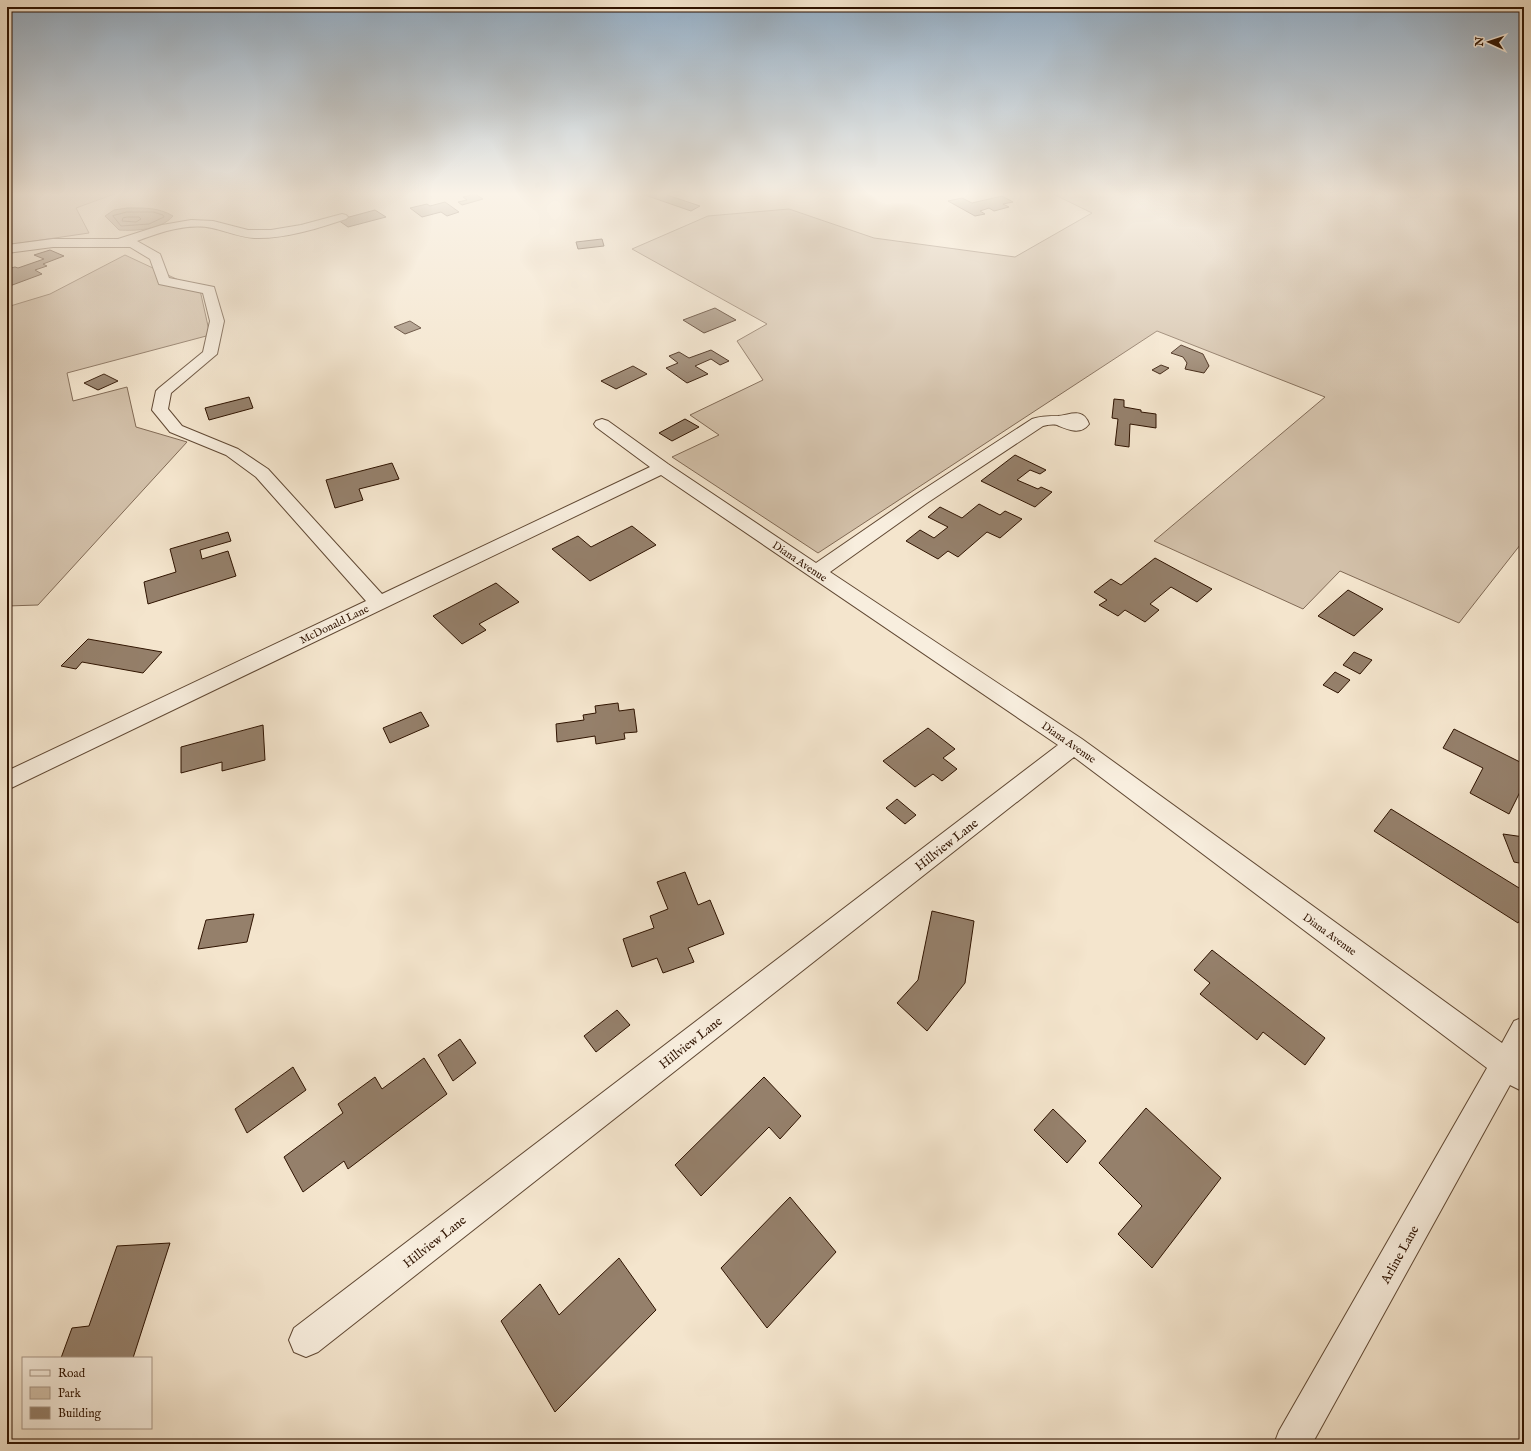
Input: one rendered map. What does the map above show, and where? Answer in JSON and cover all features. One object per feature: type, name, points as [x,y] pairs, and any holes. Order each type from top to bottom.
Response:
[{"type":"street","points":[[157,261],[164,281],[209,290],[217,321],[210,354],[164,391],[160,410],[176,429],[232,452],[262,474],[379,603]]},
{"type":"street","points":[[816,572],[921,499],[1038,422],[1050,420],[1064,421]]},
{"type":"street","name":"Diana Avenue","points":[[602,424],[662,468],[1074,745],[1515,1070]]},
{"type":"street","name":"McDonald Lane","points":[[7,781],[662,468]]},
{"type":"street","name":"Hillview Lane","points":[[306,1340],[1074,745]]},
{"type":"street","name":"Arline Lane","points":[[1292,1444],[1515,1070],[1524,1031]]},
{"type":"green space","points":[[114,261],[137,261],[200,290],[210,335],[67,373],[73,401],[127,387],[136,427],[187,442],[38,605],[7,606],[7,307],[50,294]]},
{"type":"green space","points":[[653,261],[1524,261],[1524,540],[1459,623],[1340,571],[1303,609],[1154,541],[1325,397],[1157,331],[818,553],[672,457],[719,435],[690,415],[763,380],[737,341],[767,324]]},
{"type":"building","points":[[39,261],[52,261],[43,264],[47,266],[35,270],[42,274],[7,287],[7,275],[9,274],[7,273],[7,269],[15,267],[18,268]]},
{"type":"building","points":[[715,308],[736,320],[704,333],[683,320]]},
{"type":"building","points":[[410,321],[421,328],[405,334],[394,327]]},
{"type":"building","points":[[1181,345],[1203,354],[1209,366],[1204,373],[1185,369],[1187,363],[1183,357],[1171,353]]},
{"type":"building","points":[[711,350],[729,361],[720,365],[711,359],[695,366],[708,374],[687,383],[666,368],[678,363],[669,356],[679,352],[689,358]]},
{"type":"building","points":[[1161,365],[1169,368],[1160,374],[1152,370]]},
{"type":"building","points":[[633,366],[647,374],[616,389],[601,381]]},
{"type":"building","points":[[104,374],[118,381],[98,390],[84,383]]},
{"type":"building","points":[[249,397],[253,408],[209,420],[205,408]]},
{"type":"building","points":[[1114,399],[1124,400],[1124,407],[1141,410],[1141,412],[1156,414],[1156,428],[1130,424],[1129,447],[1115,445],[1118,419],[1112,418]]},
{"type":"building","points":[[685,419],[699,427],[672,441],[659,433]]},
{"type":"building","points":[[1015,455],[1046,470],[1040,474],[1030,470],[1017,480],[1038,489],[1041,487],[1052,492],[1035,507],[981,481]]},
{"type":"building","points":[[392,463],[399,479],[359,489],[363,500],[335,508],[326,480]]},
{"type":"building","points":[[979,504],[1000,515],[1005,511],[1022,519],[1000,538],[987,532],[958,557],[948,551],[938,559],[906,541],[920,530],[934,538],[948,527],[928,517],[940,507],[962,518]]},
{"type":"building","points":[[632,526],[656,545],[590,581],[552,549],[578,536],[591,547]]},
{"type":"building","points":[[228,532],[231,541],[200,550],[202,559],[228,551],[236,576],[148,604],[144,582],[176,572],[170,549]]},
{"type":"building","points":[[1155,558],[1212,589],[1197,602],[1171,587],[1150,604],[1159,610],[1145,622],[1125,610],[1118,616],[1099,605],[1107,600],[1094,592],[1111,579],[1121,585]]},
{"type":"building","points":[[496,583],[519,602],[479,624],[486,630],[462,644],[433,616]]},
{"type":"building","points":[[1348,590],[1383,609],[1354,636],[1318,616]]},
{"type":"building","points":[[88,639],[162,652],[143,673],[82,662],[76,669],[61,666]]},
{"type":"building","points":[[1354,652],[1372,660],[1360,674],[1343,665]]},
{"type":"building","points":[[1335,672],[1350,680],[1338,693],[1323,685]]},
{"type":"building","points":[[618,703],[619,711],[634,709],[637,732],[624,733],[625,739],[596,744],[595,736],[557,742],[556,724],[584,720],[583,715],[596,713],[595,706]]},
{"type":"building","points":[[421,712],[429,726],[390,743],[383,728]]},
{"type":"building","points":[[263,725],[265,760],[222,771],[222,762],[181,773],[181,747]]},
{"type":"building","points":[[928,728],[955,749],[943,758],[957,769],[942,781],[933,774],[915,787],[883,761]]},
{"type":"building","points":[[1454,729],[1524,764],[1524,784],[1509,814],[1470,793],[1483,768],[1443,748]]},
{"type":"building","points":[[897,799],[916,815],[905,824],[886,808]]},
{"type":"building","points":[[1391,809],[1524,891],[1524,914],[1518,923],[1374,831]]},
{"type":"building","points":[[1503,834],[1524,837],[1524,864],[1514,862]]},
{"type":"building","points":[[685,872],[698,905],[710,900],[724,934],[688,948],[694,962],[663,973],[657,958],[632,967],[623,939],[654,928],[650,916],[668,909],[657,882]]},
{"type":"building","points":[[932,911],[974,921],[965,983],[927,1031],[897,1003],[918,980]]},
{"type":"building","points":[[254,914],[247,942],[198,949],[206,920]]},
{"type":"building","points":[[1212,950],[1325,1038],[1305,1065],[1263,1032],[1257,1040],[1200,994],[1210,983],[1194,970]]},
{"type":"building","points":[[617,1010],[630,1025],[596,1052],[584,1036]]},
{"type":"building","points":[[460,1039],[476,1063],[453,1081],[438,1055]]},
{"type":"building","points":[[424,1058],[447,1094],[348,1169],[344,1161],[303,1192],[284,1157],[343,1113],[338,1104],[375,1077],[382,1089]]},
{"type":"building","points":[[293,1067],[306,1090],[247,1133],[235,1109]]},
{"type":"building","points":[[764,1077],[801,1116],[780,1139],[769,1127],[701,1196],[675,1165]]},
{"type":"building","points":[[1146,1108],[1221,1178],[1152,1268],[1118,1234],[1142,1206],[1099,1163]]},
{"type":"building","points":[[1053,1109],[1086,1141],[1067,1163],[1034,1130]]},
{"type":"building","points":[[790,1197],[836,1252],[767,1328],[721,1268]]},
{"type":"building","points":[[170,1243],[133,1357],[61,1357],[72,1328],[89,1326],[117,1246]]},
{"type":"building","points":[[619,1258],[656,1310],[555,1412],[501,1321],[540,1284],[559,1315]]}]
